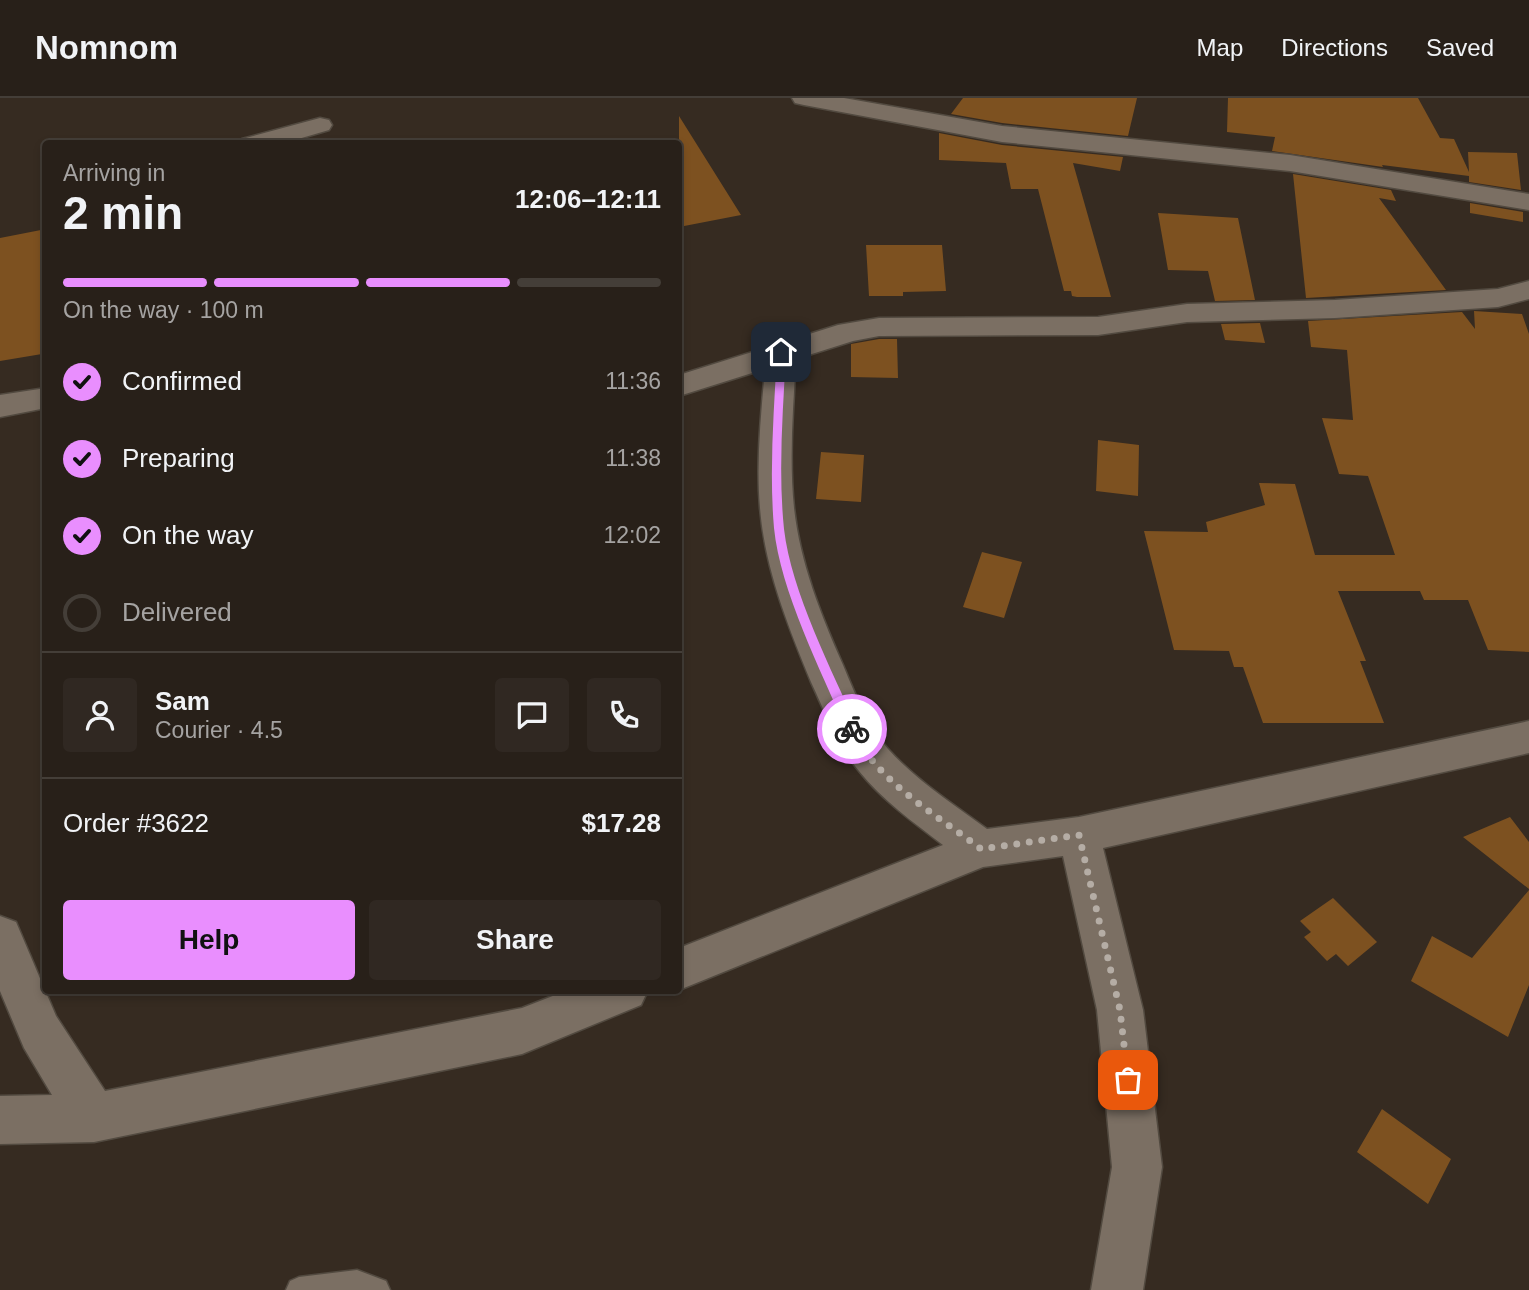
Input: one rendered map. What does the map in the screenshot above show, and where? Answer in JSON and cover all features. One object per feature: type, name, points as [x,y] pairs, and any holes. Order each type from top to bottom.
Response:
[{"type":"street","points":[[804,98],[1002,134],[1290,163],[1529,202]]},
{"type":"street","points":[[266,140],[320,125]]},
{"type":"street","points":[[682,385],[781,352],[849,332],[879,327],[1098,326],[1187,313],[1335,309],[1497,299],[1529,290]]},
{"type":"street","points":[[781,352],[776,450],[779,530],[787,564],[813,639],[854,734],[874,761],[901,788],[981,849]]},
{"type":"street","points":[[0,406],[42,399]]},
{"type":"street","points":[[682,968],[981,849],[1079,835],[1529,737]]},
{"type":"street","points":[[1079,835],[1120,1010],[1137,1167],[1117,1290]]},
{"type":"street","points":[[0,937],[40,1032],[94,1118]]},
{"type":"street","points":[[0,1120],[94,1118],[522,1031],[615,994]]},
{"type":"lane","points":[[299,1290],[357,1283],[377,1290]]},
{"type":"building","points":[[963,98],[1137,98],[1128,136],[1002,123],[951,114]]},
{"type":"building","points":[[1228,98],[1418,98],[1440,138],[1454,139],[1469,172],[1468,152],[1517,153],[1521,190],[1469,182],[1469,176],[1272,151],[1275,137],[1227,132]]},
{"type":"building","points":[[679,116],[741,215],[682,226],[682,140],[679,140]]},
{"type":"building","points":[[939,133],[1002,145],[1123,157],[1120,171],[1073,163],[1111,297],[1077,297],[1072,296],[1071,291],[1064,291],[1038,189],[1011,189],[1006,163],[939,160]]},
{"type":"building","points":[[1293,174],[1391,190],[1396,201],[1379,198],[1446,290],[1306,298]]},
{"type":"building","points":[[1470,203],[1523,212],[1523,222],[1470,213]]},
{"type":"building","points":[[1158,213],[1238,218],[1255,300],[1215,301],[1208,271],[1168,270]]},
{"type":"building","points":[[42,230],[42,354],[0,361],[0,238]]},
{"type":"building","points":[[866,245],[942,245],[946,291],[903,292],[903,296],[869,296]]},
{"type":"building","points":[[1474,311],[1522,314],[1529,334],[1529,652],[1488,650],[1468,600],[1424,600],[1420,591],[1338,591],[1366,661],[1360,661],[1384,723],[1263,723],[1243,667],[1234,667],[1229,651],[1174,650],[1144,531],[1208,532],[1206,522],[1265,505],[1259,483],[1295,484],[1315,555],[1395,555],[1368,476],[1339,474],[1322,418],[1353,420],[1347,350],[1311,347],[1308,321],[1462,312],[1475,329]]},
{"type":"building","points":[[1260,323],[1265,343],[1225,340],[1221,324]]},
{"type":"building","points":[[897,339],[898,378],[851,377],[851,344]]},
{"type":"building","points":[[1098,440],[1139,445],[1138,496],[1096,491]]},
{"type":"building","points":[[821,452],[864,455],[861,502],[816,499]]},
{"type":"building","points":[[982,552],[1022,562],[1004,618],[963,607]]},
{"type":"building","points":[[1510,817],[1529,842],[1529,889],[1463,837]]},
{"type":"building","points":[[1529,890],[1529,985],[1508,1037],[1411,981],[1432,936],[1472,958]]},
{"type":"building","points":[[1333,898],[1377,942],[1348,966],[1336,954],[1327,961],[1304,937],[1311,932],[1300,921]]},
{"type":"building","points":[[1382,1109],[1451,1159],[1428,1204],[1357,1152]]},
{"type":"way so far","points":[[852,729],[874,761],[901,788],[981,849],[1079,835],[1120,1010],[1128,1080]]},
{"type":"route","points":[[781,352],[776,450],[779,530],[787,564],[813,639],[852,729]]}]
